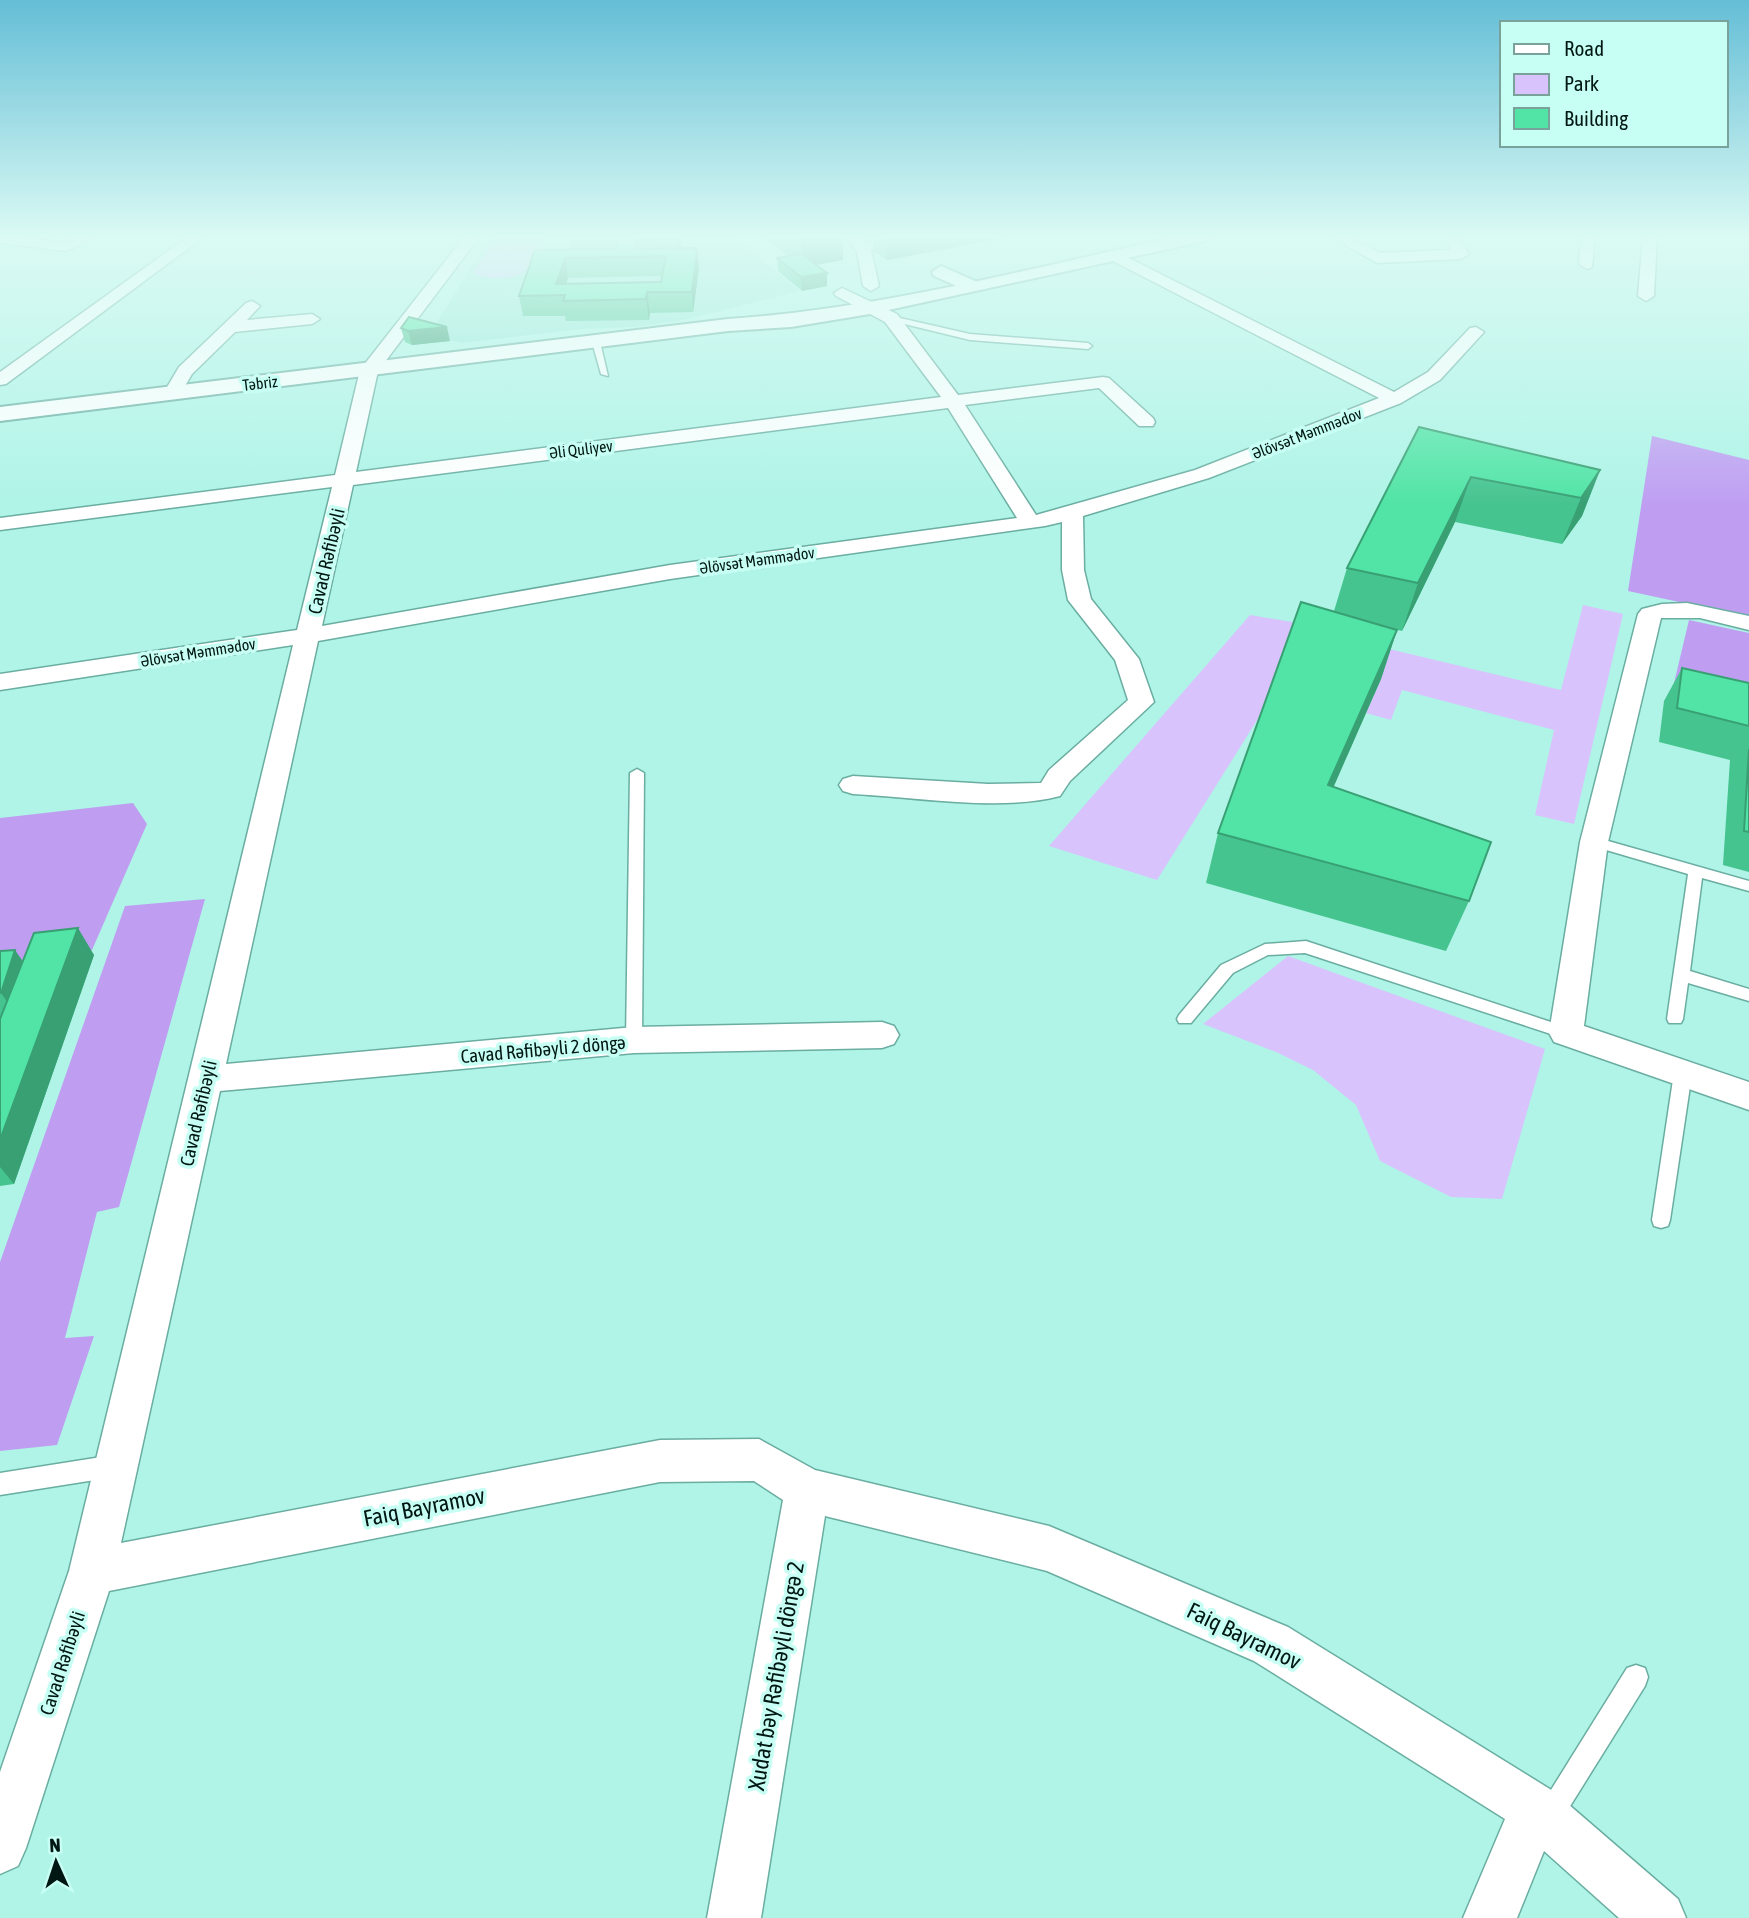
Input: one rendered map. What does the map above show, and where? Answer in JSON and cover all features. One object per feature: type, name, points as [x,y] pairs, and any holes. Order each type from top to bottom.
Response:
[{"type":"main road","name":"Təbriz","points":[[0,414],[724,326]]},
{"type":"street","points":[[0,380],[75,326]]},
{"type":"street","points":[[172,394],[186,371],[231,327],[246,326]]},
{"type":"street","points":[[369,370],[404,326]]},
{"type":"street","points":[[897,326],[953,401],[1030,522]]},
{"type":"street","points":[[1250,326],[1394,399]]},
{"type":"street","name":"Əlövsət Məmmədov","points":[[0,682],[308,636],[670,572],[1030,522],[1202,474],[1394,399],[1434,376],[1476,332]]},
{"type":"street","name":"Cavad Rəfibəyli","points":[[0,1848],[92,1571],[369,370]]},
{"type":"street","name":"Əli Quliyev","points":[[0,524],[1102,382],[1146,422]]},
{"type":"street","points":[[853,785],[1008,794],[1050,790],[1059,776],[1141,702],[1127,659],[1080,600],[1073,570],[1072,512]]},
{"type":"street","points":[[1749,623],[1665,608],[1650,614],[1594,842],[1566,1034],[1749,1096]]},
{"type":"street","name":"Cavad Rəfibəyli 2 döngə","points":[[206,1079],[634,1040],[882,1035]]},
{"type":"street","name":"Faiq Bayramov","points":[[92,1571],[660,1461],[759,1460],[807,1490],[1049,1549],[1272,1644],[1541,1815],[1659,1918]]},
{"type":"street","name":"Xudat bəy Rəfibəyli döngə 2","points":[[734,1918],[807,1490]]},
{"type":"street","points":[[1490,1918],[1541,1815]]},
{"type":"lane","points":[[922,326],[970,337],[1088,346]]},
{"type":"lane","points":[[596,342],[605,374]]},
{"type":"lane","points":[[634,1040],[637,773]]},
{"type":"lane","points":[[1594,842],[1749,886]]},
{"type":"lane","points":[[1675,1019],[1696,871]]},
{"type":"lane","points":[[1185,1018],[1227,969],[1265,950],[1306,947],[1566,1034]]},
{"type":"lane","points":[[1682,975],[1749,995]]},
{"type":"lane","points":[[1661,1220],[1683,1073]]},
{"type":"lane","points":[[0,1484],[117,1465]]},
{"type":"lane","points":[[1541,1815],[1636,1678]]},
{"type":"shaded area","points":[[435,326],[644,326],[581,329],[462,343],[429,335]]},
{"type":"shaded area","points":[[1652,436],[1749,460],[1749,617],[1628,591]]},
{"type":"shaded area","points":[[1689,620],[1749,633],[1749,718],[1670,700]]},
{"type":"shaded area","points":[[133,803],[147,824],[92,950],[0,973],[0,818]]},
{"type":"shaded area","points":[[205,899],[119,1207],[97,1212],[65,1338],[94,1336],[57,1445],[0,1451],[0,1262],[125,906]]},
{"type":"green space","points":[[1583,605],[1623,614],[1574,824],[1535,815],[1554,730],[1402,690],[1391,720],[1366,713],[1381,679],[1318,632],[1561,690]]},
{"type":"green space","points":[[1250,615],[1316,626],[1157,880],[1049,846]]},
{"type":"green space","points":[[1288,956],[1545,1049],[1502,1199],[1451,1197],[1380,1161],[1356,1105],[1313,1070],[1276,1052],[1203,1024]]},
{"type":"building","points":[[403,326],[447,327],[408,331],[401,328]]},
{"type":"building","points":[[1419,427],[1600,470],[1581,498],[1471,477],[1418,583],[1347,568]]},
{"type":"building","points":[[1301,602],[1397,630],[1328,785],[1491,842],[1469,901],[1218,833]]},
{"type":"building","points":[[1682,668],[1749,683],[1749,726],[1677,708]]},
{"type":"building","points":[[1749,749],[1749,832],[1744,831]]},
{"type":"building","points":[[78,928],[0,1140],[0,1019],[34,933]]},
{"type":"building","points":[[15,950],[1,993],[0,993],[0,951]]}]
